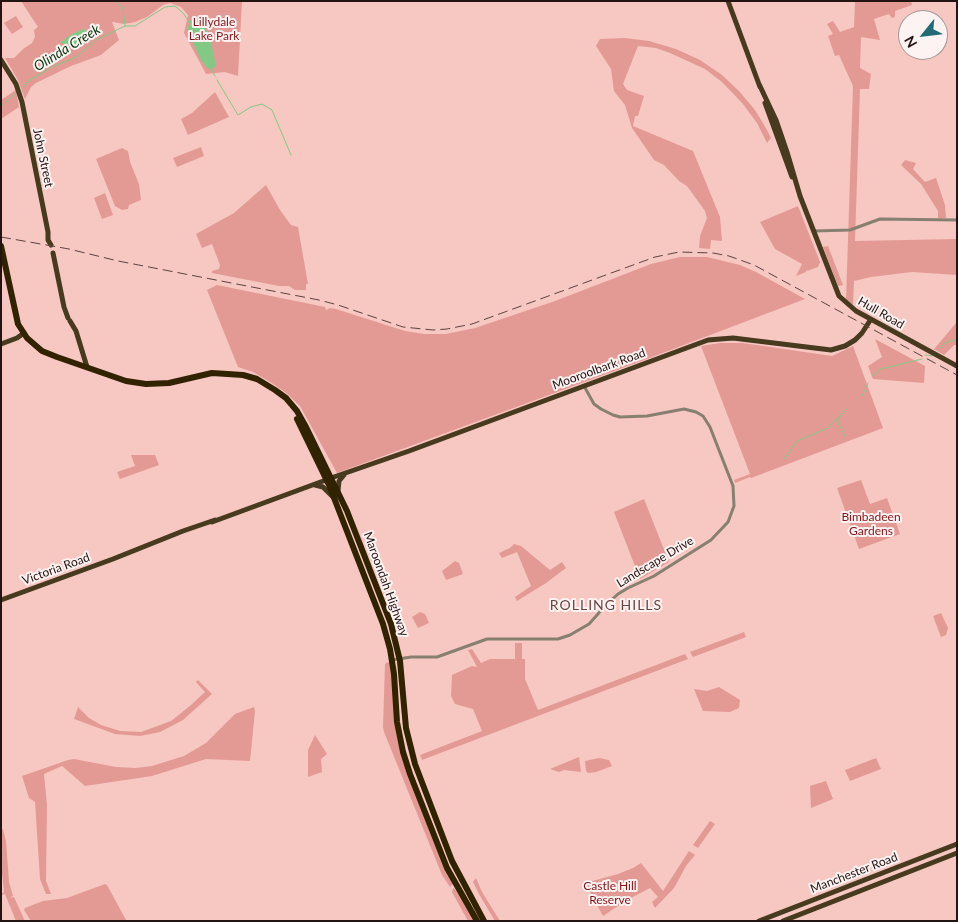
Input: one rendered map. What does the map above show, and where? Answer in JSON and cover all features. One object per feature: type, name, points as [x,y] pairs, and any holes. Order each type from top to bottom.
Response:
[{"type":"highway","name":"Maroondah Highway","points":[[1,246],[15,313],[24,334],[42,351],[131,382],[146,384],[169,383],[196,375],[219,372],[243,375],[266,384],[286,398],[296,411],[329,479],[383,602],[397,659],[410,748],[428,810],[450,873],[477,921]]},
{"type":"highway","name":"Maroondah Highway","points":[[397,659],[397,722],[403,752],[454,866],[484,921]]},
{"type":"main road","name":"Hull Road","points":[[728,1],[784,144],[800,196],[839,296],[851,307],[871,319],[957,366]]},
{"type":"main road","name":"John Street","points":[[1,60],[18,89],[23,106],[51,242]]},
{"type":"main road","points":[[54,253],[62,299],[76,331],[87,367]]},
{"type":"main road","name":"Mooroolbark Road","points":[[329,479],[701,342],[716,338],[744,339],[819,350],[837,349],[850,344],[858,338],[871,319]]},
{"type":"main road","points":[[1,344],[24,334]]},
{"type":"main road","points":[[312,485],[324,487],[336,495],[339,481],[349,472]]},
{"type":"main road","name":"Victoria Road","points":[[1,599],[329,479]]},
{"type":"main road","name":"Manchester Road","points":[[759,921],[957,844]]},
{"type":"main road","points":[[944,849],[946,857]]},
{"type":"main road","name":"Manchester Road","points":[[783,921],[957,853]]},
{"type":"main road","points":[[799,905],[804,913]]},
{"type":"street","points":[[814,231],[850,230],[880,219],[957,220]]},
{"type":"street","name":"Landscape Drive","points":[[397,659],[443,656],[487,639],[551,639],[570,635],[589,624],[618,594],[654,576],[711,540],[728,522],[734,506],[732,486],[710,427],[703,416],[684,409],[647,416],[613,415],[594,404],[584,385]]},
{"type":"street","points":[[397,659],[409,658]]},
{"type":"green space","name":"Lillydale Lake Park","points":[[21,1],[242,1],[238,76],[225,72],[206,74],[184,33],[188,15],[181,7],[170,3],[163,5],[147,17],[135,22],[124,24],[112,22],[119,40],[101,55],[71,66],[36,83],[31,87],[25,99],[18,80],[5,58],[14,58],[32,43],[35,37],[34,30],[38,27]]},
{"type":"green space","points":[[855,1],[911,1],[912,5],[895,11],[895,17],[892,18],[889,14],[874,19],[880,40],[861,37],[860,68],[871,74],[869,89],[860,89],[855,241],[957,239],[957,275],[912,272],[854,281],[853,305],[846,300],[853,86],[839,55],[835,56],[828,36],[833,34],[827,24],[833,21],[840,32],[854,27]]},
{"type":"green space","points":[[16,16],[23,27],[12,34],[4,23]]},
{"type":"green space","points":[[625,38],[649,41],[676,49],[700,60],[722,75],[739,91],[755,110],[767,130],[771,138],[767,143],[757,123],[743,104],[722,82],[705,69],[656,48],[638,46],[623,84],[627,90],[644,96],[638,116],[635,116],[633,126],[693,151],[720,217],[722,241],[711,240],[710,249],[699,248],[700,236],[707,218],[705,211],[687,186],[679,181],[664,165],[654,160],[632,128],[625,105],[614,91],[611,69],[596,46],[600,39]]},
{"type":"green space","points":[[16,90],[19,107],[1,119],[1,100]]},
{"type":"green space","points":[[215,92],[229,117],[188,135],[181,119],[192,113]]},
{"type":"green space","points":[[201,147],[204,156],[177,167],[173,158]]},
{"type":"green space","points":[[122,148],[128,151],[130,162],[139,184],[141,200],[129,205],[128,209],[122,210],[115,206],[96,159]]},
{"type":"green space","points":[[905,160],[916,163],[913,169],[925,182],[936,178],[945,205],[946,218],[938,218],[938,211],[921,184],[901,165]]},
{"type":"green space","points":[[266,185],[291,225],[298,227],[308,284],[306,284],[306,290],[295,290],[289,286],[279,286],[212,273],[212,271],[219,269],[220,265],[212,244],[202,248],[196,234],[234,213]]},
{"type":"green space","points":[[105,193],[113,215],[102,219],[94,198]]},
{"type":"green space","points":[[798,206],[820,262],[818,267],[806,270],[806,272],[796,276],[802,264],[775,249],[760,222]]},
{"type":"green space","points":[[828,246],[843,285],[838,286],[823,247]]},
{"type":"green space","points":[[680,257],[707,257],[740,265],[805,299],[337,473],[300,406],[285,392],[270,382],[253,372],[238,367],[207,290],[217,285],[325,307],[326,310],[330,308],[336,309],[405,331],[424,334],[446,334],[475,328],[555,301],[651,264]]},
{"type":"green space","points":[[957,322],[957,345],[954,345],[944,355],[934,349]]},
{"type":"green space","points":[[875,339],[925,366],[924,383],[873,379],[868,366],[882,357]]},
{"type":"green space","points":[[720,343],[743,343],[832,356],[853,346],[883,428],[735,483],[734,480],[750,474],[701,346]]},
{"type":"green space","points":[[131,455],[155,455],[159,465],[120,479],[117,472],[135,466]]},
{"type":"green space","name":"Bimbadeen Gardens","points":[[861,480],[870,504],[887,498],[900,534],[859,549],[837,488]]},
{"type":"green space","points":[[644,499],[669,562],[640,579],[614,512]]},
{"type":"green space","points":[[514,544],[521,546],[550,570],[562,562],[566,568],[517,601],[515,597],[531,586],[517,552],[502,558],[499,553]]},
{"type":"green space","points":[[455,561],[459,563],[463,574],[446,580],[442,571]]},
{"type":"green space","points":[[420,612],[425,614],[429,623],[418,628],[412,617]]},
{"type":"green space","points":[[941,613],[948,628],[946,635],[941,637],[933,616]]},
{"type":"green space","points":[[744,632],[746,637],[693,657],[690,652]]},
{"type":"green space","points":[[515,643],[522,643],[522,659],[525,659],[525,679],[538,710],[685,654],[688,659],[422,760],[420,755],[482,731],[473,709],[455,704],[451,696],[452,675],[472,666],[477,667],[468,650],[472,649],[481,663],[490,659],[515,659]]},
{"type":"green space","points":[[388,662],[391,664],[397,730],[453,884],[450,887],[442,875],[384,732],[385,664]]},
{"type":"green space","points":[[198,680],[212,694],[183,720],[160,732],[140,736],[115,734],[74,719],[78,707],[89,718],[101,725],[120,731],[141,732],[171,721],[191,705],[205,692],[196,682]]},
{"type":"green space","points":[[719,687],[740,700],[739,708],[730,712],[703,711],[694,689],[707,691]]},
{"type":"green space","points":[[254,707],[250,761],[206,759],[152,776],[85,786],[62,766],[44,774],[47,805],[46,881],[51,894],[46,894],[40,879],[35,802],[29,798],[22,776],[74,759],[116,767],[136,768],[152,766],[184,756],[206,743],[235,714]]},
{"type":"green space","points":[[315,735],[327,754],[321,759],[322,772],[308,777],[308,750]]},
{"type":"green space","points":[[579,757],[581,772],[564,770],[559,772],[550,769]]},
{"type":"green space","points":[[599,758],[609,760],[612,766],[588,773],[585,761]]},
{"type":"green space","points":[[876,758],[881,769],[850,781],[845,770]]},
{"type":"green space","points":[[826,781],[833,799],[811,808],[810,786]]},
{"type":"green space","points":[[710,821],[715,824],[698,848],[693,845]]},
{"type":"green space","points":[[3,829],[6,841],[9,882],[13,896],[10,898],[14,897],[25,921],[16,921],[5,894],[1,895],[4,892],[1,864],[1,830]]},
{"type":"green space","name":"Castle Hill Reserve","points":[[689,851],[695,855],[686,866],[674,888],[655,908],[652,902],[658,897],[650,888],[603,916],[591,894],[587,884],[589,882],[618,874],[641,863],[663,891]]},
{"type":"green space","points":[[476,878],[482,892],[500,921],[495,921],[479,894],[473,882]]},
{"type":"green space","points":[[105,884],[125,921],[31,921],[24,910],[43,901],[67,898]]},
{"type":"green space","points":[[453,888],[475,921],[468,921],[452,892]]},
{"type":"shaded area","points":[[202,19],[211,42],[216,66],[211,70],[201,60],[187,31],[190,21]]},
{"type":"shaded area","points":[[83,29],[88,32],[89,37],[84,41],[76,45],[64,45],[61,42],[72,34]]},
{"type":"waterway","name":"Olinda Creek","points":[[22,87],[28,81],[52,67],[76,57],[96,40],[125,26],[123,8],[115,1]]},
{"type":"waterway","points":[[125,26],[135,26],[165,7],[175,6],[184,14],[189,22]]},
{"type":"waterway","points":[[212,70],[215,76]]},
{"type":"waterway","points":[[217,80],[238,115],[251,107],[262,104],[272,110],[291,155]]},
{"type":"waterway","name":"Olinda Creek","points":[[1,106],[16,93]]},
{"type":"waterway","points":[[939,349],[945,343],[957,339]]},
{"type":"waterway","points":[[925,355],[932,356]]},
{"type":"waterway","points":[[872,376],[881,369],[922,359]]},
{"type":"waterway","points":[[862,396],[868,383]]},
{"type":"waterway","points":[[784,459],[797,441],[826,429],[847,409]]},
{"type":"waterway","points":[[838,418],[838,423],[845,436]]},
{"type":"railway","points":[[1,237],[319,300],[403,327],[433,330],[472,324],[655,257],[679,252],[713,253],[729,256],[754,265],[957,375]]},
{"type":"district","name":"ROLLING HILLS","points":[[606,605]]}]
